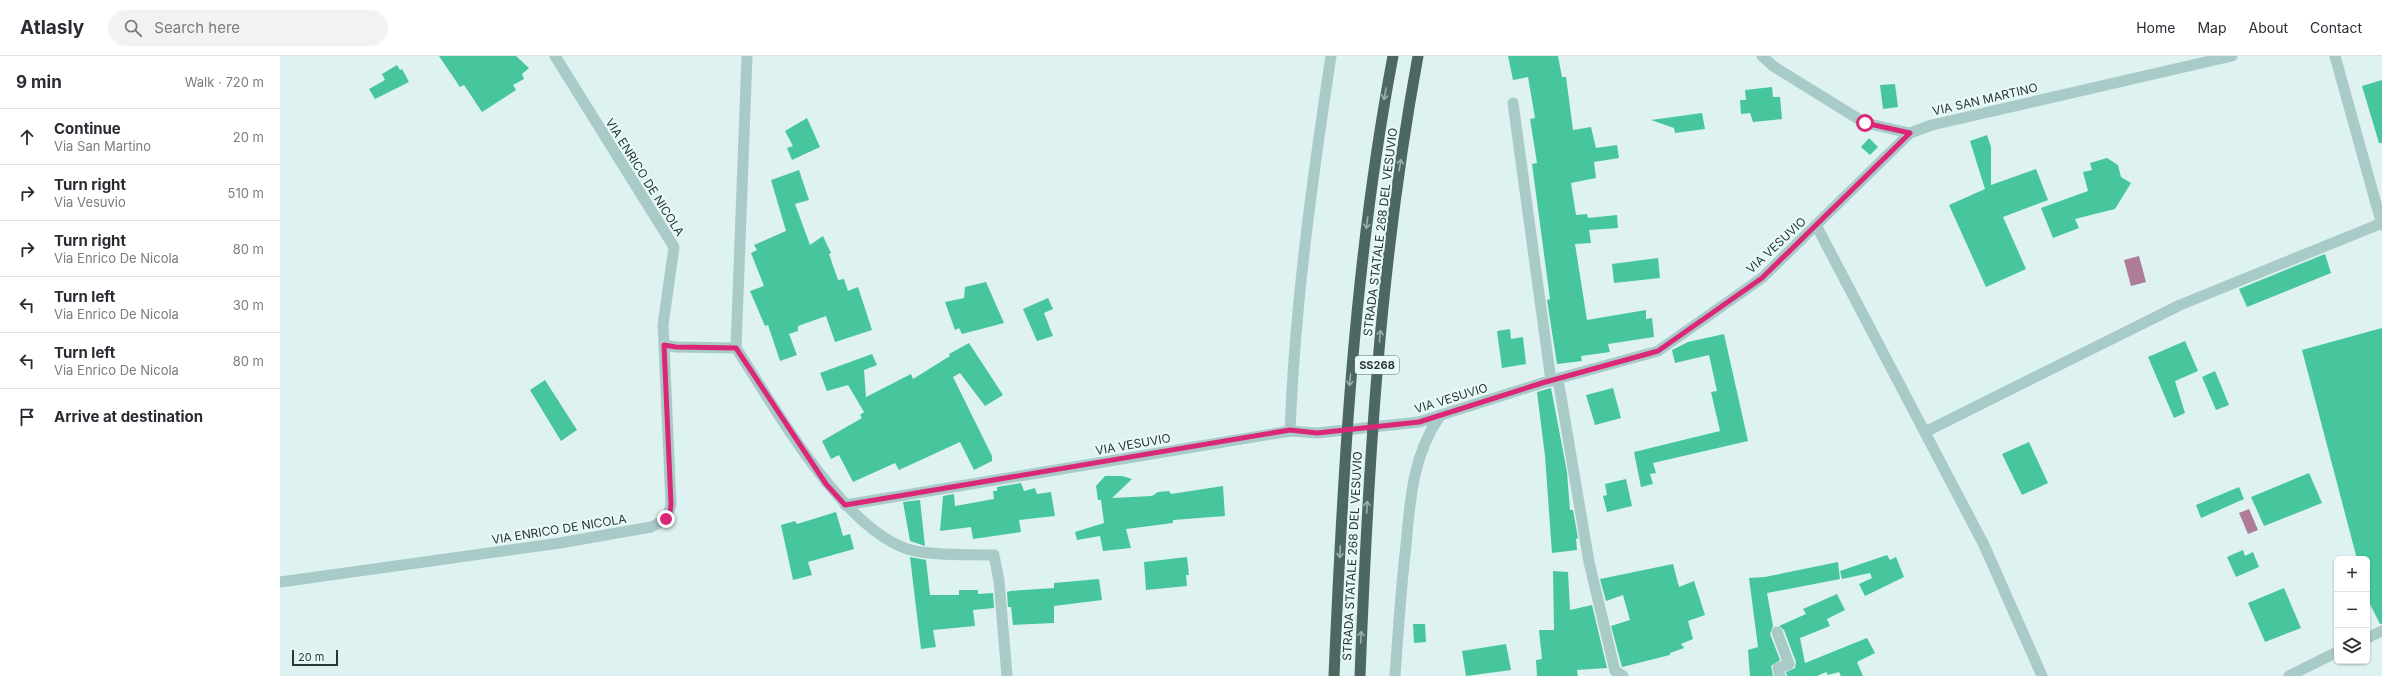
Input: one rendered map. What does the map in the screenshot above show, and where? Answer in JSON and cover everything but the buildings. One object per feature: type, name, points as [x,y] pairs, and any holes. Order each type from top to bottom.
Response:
[{"type":"highway","name":"STRADA STATALE 268 DEL VESUVIO","points":[[1334,676],[1343,492],[1358,295],[1371,187],[1392,56]]},
{"type":"highway","name":"STRADA STATALE 268 DEL VESUVIO","points":[[1360,676],[1368,496],[1382,315],[1396,188],[1418,56]]},
{"type":"street","name":"VIA ENRICO DE NICOLA","points":[[280,582],[560,543],[651,527],[660,524],[670,513],[671,504],[663,325],[674,248],[555,56]]},
{"type":"street","points":[[747,56],[732,348],[826,484],[845,505],[890,542],[915,552],[994,555],[999,582],[1007,676]]},
{"type":"street","points":[[1290,430],[1296,324],[1310,196],[1331,56]]},
{"type":"street","points":[[1762,56],[1773,66],[1865,123],[1910,133]]},
{"type":"street","name":"VIA SAN MARTINO","points":[[1910,133],[1932,124],[2232,56]]},
{"type":"street","points":[[1924,432],[2180,305],[2382,224],[2335,56]]},
{"type":"street","points":[[1513,103],[1554,380],[1589,562],[1615,671],[1623,676]]},
{"type":"street","name":"VIA VESUVIO","points":[[845,505],[1290,430],[1317,433],[1419,422],[1554,380],[1658,351],[1762,278],[1910,133]]},
{"type":"street","points":[[1816,225],[1984,545],[2042,676]]},
{"type":"street","points":[[664,345],[676,347],[732,348]]},
{"type":"street","points":[[1395,676],[1402,579],[1413,476],[1427,439],[1440,416]]},
{"type":"street","points":[[2370,637],[2382,631]]},
{"type":"street","points":[[1777,632],[1789,664],[1778,668],[1780,676]]},
{"type":"street","points":[[2289,676],[2334,654]]},
{"type":"shaded area","points":[[2139,256],[2146,282],[2131,286],[2124,260]]},
{"type":"shaded area","points":[[2249,509],[2258,530],[2248,534],[2239,513]]},
{"type":"route","points":[[666,519],[670,513],[671,504],[664,345],[676,347],[736,348],[826,484],[845,505],[1290,430],[1317,433],[1419,422],[1542,383],[1658,351],[1762,278],[1910,133],[1865,123]]}]
